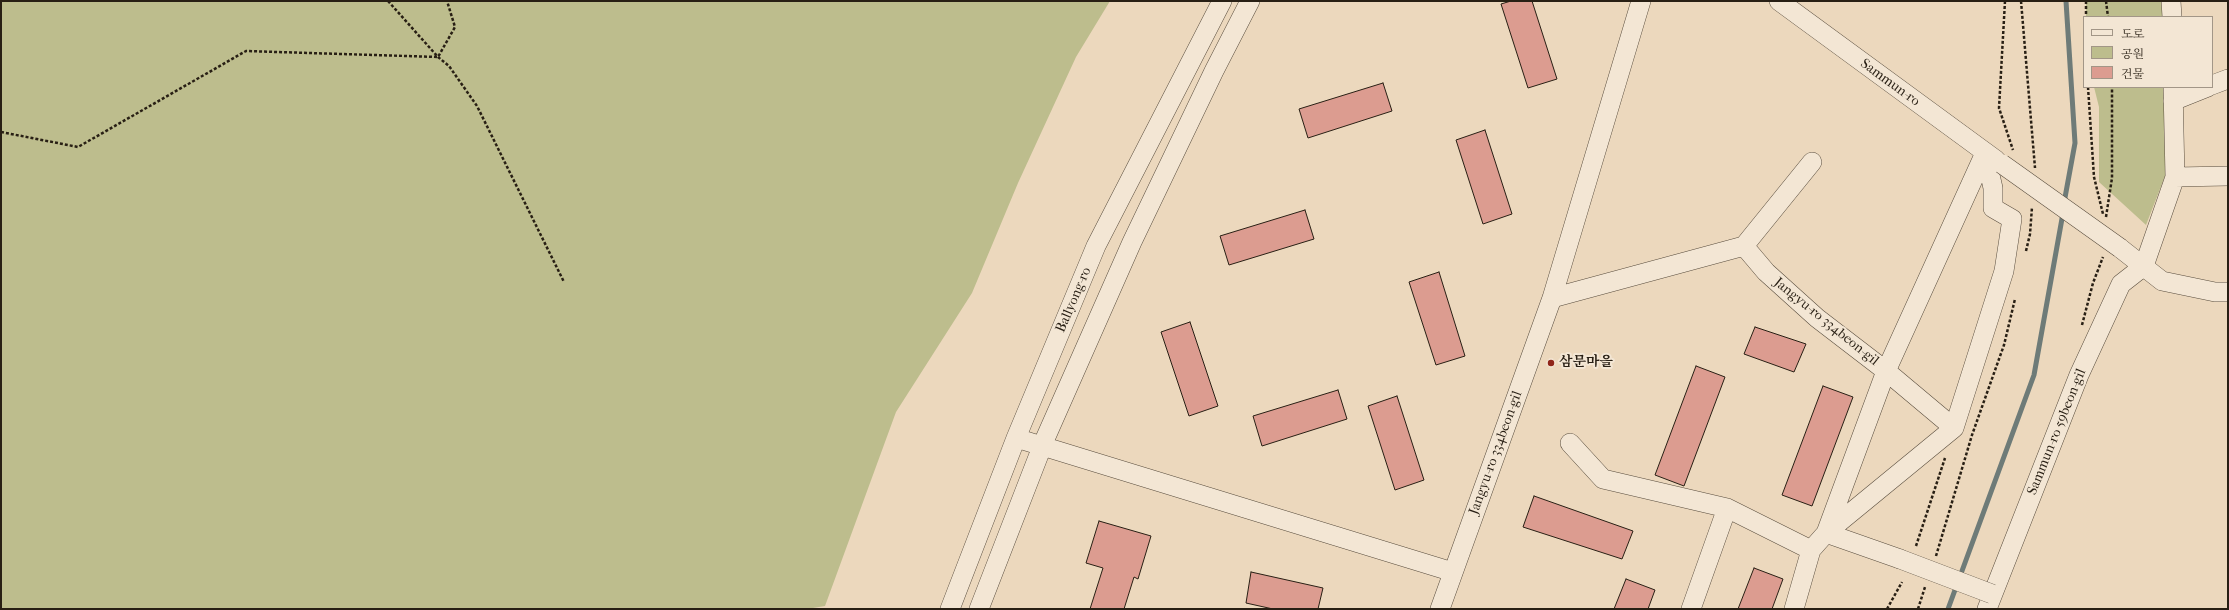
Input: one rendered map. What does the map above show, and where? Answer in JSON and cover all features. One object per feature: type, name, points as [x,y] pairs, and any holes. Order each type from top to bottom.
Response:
[{"type":"street","name":"Ballyong-ro","points":[[950,609],[1016,438],[1096,246],[1222,1]]},
{"type":"street","points":[[979,609],[1042,446],[1132,242],[1214,71],[1250,1]]},
{"type":"street","name":"Jangyu-ro 334beon-gil","points":[[1440,609],[1552,298],[1641,1]]},
{"type":"street","name":"Sammun-ro","points":[[1779,1],[1985,153],[2008,158],[2112,252]]},
{"type":"street","points":[[2171,1],[2172,16]]},
{"type":"street","points":[[2213,85],[2228,79]]},
{"type":"street","points":[[2144,266],[2175,177],[2173,94],[2203,88]]},
{"type":"street","points":[[1826,533],[1886,371],[1985,153]]},
{"type":"street","points":[[1794,609],[1812,550],[1826,533],[1954,428],[2004,271],[2012,220],[1993,208],[1993,188],[1985,153]]},
{"type":"street","points":[[1552,298],[1744,246],[1812,162]]},
{"type":"street","points":[[2175,177],[2228,176]]},
{"type":"street","name":"Jangyu-ro 334beon-gil","points":[[1744,246],[1766,272],[1817,318],[1886,371],[1954,428]]},
{"type":"street","points":[[2112,252],[2144,266],[2162,281],[2215,292],[2228,292]]},
{"type":"street","name":"Sammun-ro 59beon-gil","points":[[1990,601],[2079,375],[2121,284],[2144,266]]},
{"type":"street","points":[[1016,438],[1453,572]]},
{"type":"street","points":[[1570,443],[1603,479],[1727,508],[1812,550]]},
{"type":"street","points":[[1691,609],[1727,508]]},
{"type":"street","points":[[1826,533],[1900,560],[1990,601]]},
{"type":"path","points":[[388,1],[438,57],[449,66],[477,106],[564,282]]},
{"type":"path","points":[[438,57],[455,27],[447,1]]},
{"type":"path","points":[[2005,1],[1999,108],[2008,158]]},
{"type":"path","points":[[2086,1],[2086,16]]},
{"type":"path","points":[[2106,1],[2108,16]]},
{"type":"path","points":[[1,132],[78,147],[246,51],[438,57]]},
{"type":"path","points":[[2088,88],[2094,178],[2105,223],[2112,178],[2112,88]]},
{"type":"path","points":[[2081,327],[2093,283],[2112,252]]},
{"type":"path","points":[[1915,547],[1954,428]]},
{"type":"path","points":[[1887,609],[1902,582]]},
{"type":"green space","points":[[1,1],[1110,1],[1076,57],[1018,183],[972,293],[896,412],[825,606],[807,609],[1,609]]},
{"type":"green space","points":[[2086,1],[2165,1],[2166,16],[2086,16]]},
{"type":"green space","points":[[2094,88],[2169,88],[2172,158],[2146,225],[2099,182],[2099,107]]},
{"type":"building","points":[[1511,1],[1532,1],[1557,79],[1528,88],[1501,4]]},
{"type":"building","points":[[1383,83],[1392,111],[1308,138],[1299,109]]},
{"type":"building","points":[[1485,130],[1512,214],[1483,224],[1456,140]]},
{"type":"building","points":[[1305,210],[1314,239],[1229,265],[1220,236]]},
{"type":"building","points":[[1439,272],[1465,356],[1436,365],[1409,282]]},
{"type":"building","points":[[1190,322],[1218,406],[1189,416],[1161,332]]},
{"type":"building","points":[[1755,327],[1806,344],[1794,372],[1744,354]]},
{"type":"building","points":[[1696,366],[1725,377],[1684,486],[1655,475]]},
{"type":"building","points":[[1823,386],[1853,397],[1812,506],[1782,495]]},
{"type":"building","points":[[1338,390],[1347,419],[1262,446],[1253,416]]},
{"type":"building","points":[[1397,396],[1424,480],[1395,490],[1368,406]]},
{"type":"building","points":[[1534,496],[1633,531],[1622,559],[1523,527]]},
{"type":"building","points":[[1099,521],[1151,536],[1138,579],[1134,577],[1124,609],[1090,609],[1103,568],[1086,563]]},
{"type":"building","points":[[1754,568],[1783,579],[1772,609],[1738,609]]},
{"type":"building","points":[[1251,572],[1323,588],[1318,609],[1273,609],[1246,603]]},
{"type":"building","points":[[1626,579],[1655,590],[1648,609],[1614,609]]},
{"type":"waterway","points":[[2064,203],[2075,143],[2066,1]]},
{"type":"waterway","points":[[1948,609],[2034,375],[2063,213]]},
{"type":"place","name":"삼문마을","points":[[1551,363]]}]
